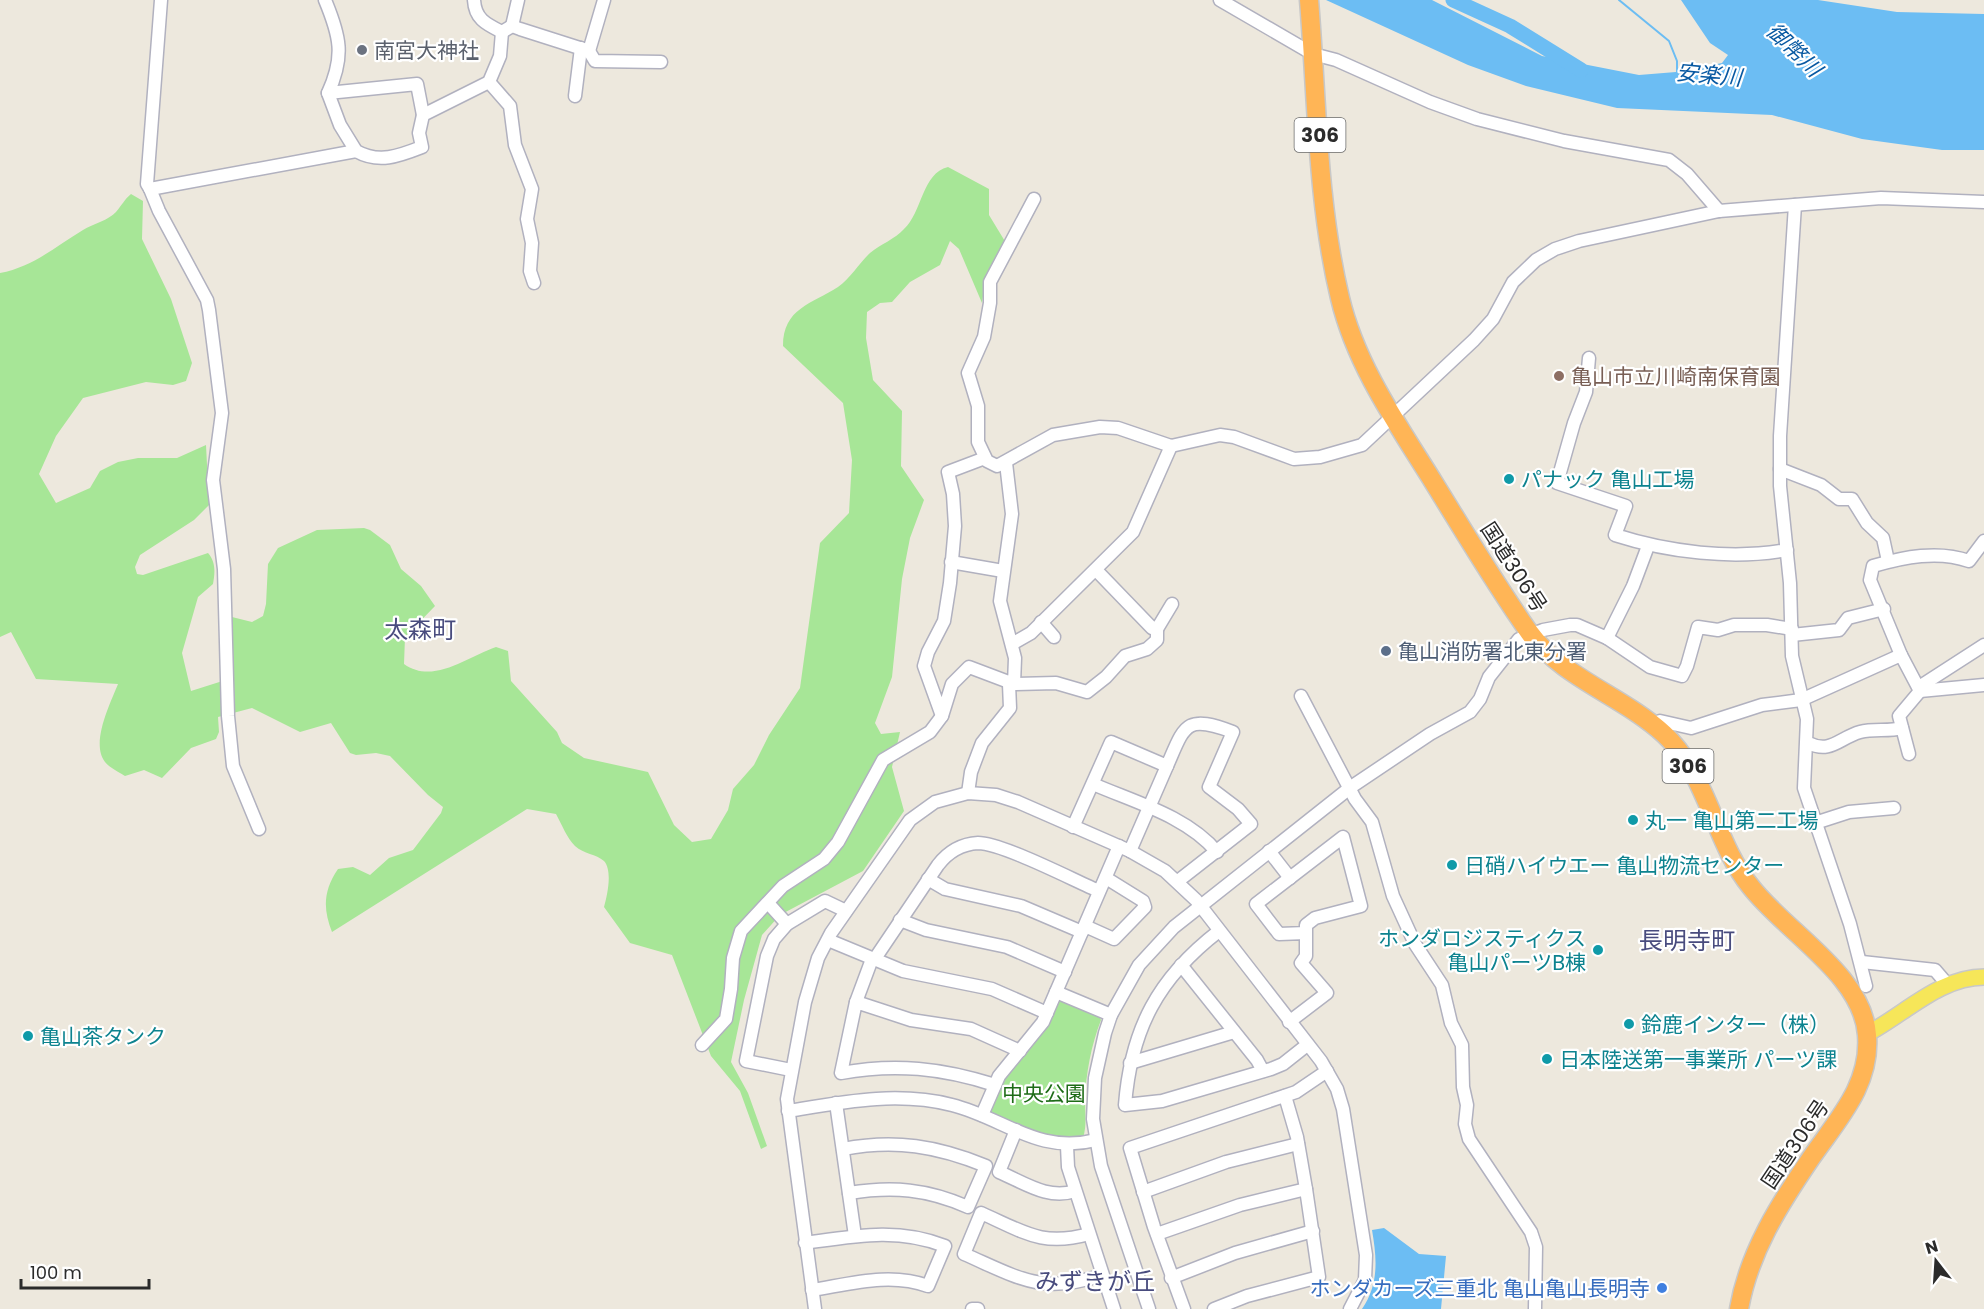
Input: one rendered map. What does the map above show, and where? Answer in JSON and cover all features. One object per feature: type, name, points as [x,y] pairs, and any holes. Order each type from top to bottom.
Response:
[{"type":"highway","name":"国道306号","points":[[1309,0],[1326,224],[1331,258],[1341,302],[1355,344],[1391,416],[1494,581],[1531,634],[1556,659],[1664,734],[1684,758],[1747,884],[1782,922],[1839,973],[1856,998],[1868,1034],[1865,1066],[1859,1088],[1764,1232],[1750,1264],[1739,1309]]},
{"type":"main road","points":[[1868,1034],[1947,984],[1965,978],[1984,977]]},
{"type":"street","points":[[161,0],[147,184],[207,300],[209,310],[222,413],[213,480],[224,569],[228,716],[233,766],[259,829]]},
{"type":"street","points":[[325,0],[335,28],[340,53],[339,65],[328,93],[340,125],[356,151]]},
{"type":"street","points":[[474,0],[476,15],[480,19],[507,29],[585,50],[595,61],[661,62]]},
{"type":"street","points":[[423,115],[489,81],[500,56],[518,0]]},
{"type":"street","points":[[575,96],[585,50],[604,0]]},
{"type":"street","points":[[1220,0],[1313,50],[1430,102],[1477,119],[1564,141],[1661,156],[1691,178],[1717,206]]},
{"type":"street","points":[[489,81],[510,106],[515,145],[532,189],[527,219],[532,243],[530,271],[534,283]]},
{"type":"street","points":[[150,189],[356,151],[385,159],[422,147],[419,133],[423,115],[417,84],[328,93]]},
{"type":"street","points":[[1034,199],[990,282],[990,303],[984,337],[968,373],[978,406],[978,442],[985,458],[997,466],[1053,435],[1100,427],[1118,428],[1171,446],[1220,435],[1234,437],[1294,459],[1320,457],[1362,445],[1474,340],[1493,319],[1513,282],[1536,260],[1555,249],[1717,206],[1795,206],[1881,198],[1984,202]]},
{"type":"street","points":[[1795,206],[1786,319],[1780,469],[1792,656],[1807,719],[1808,744],[1803,778],[1815,824],[1862,962],[1866,986]]},
{"type":"street","points":[[1589,358],[1586,392],[1574,423],[1557,483],[1626,506],[1615,535],[1648,546],[1731,554],[1768,554],[1787,550]]},
{"type":"street","points":[[1012,644],[1031,633],[1133,532],[1171,446]]},
{"type":"street","points":[[942,716],[924,666],[928,652],[944,621],[951,562],[954,504],[948,472],[985,458]]},
{"type":"street","points":[[968,793],[971,772],[982,743],[1010,708],[1015,658],[1000,601],[1012,514],[1006,463]]},
{"type":"street","points":[[1780,469],[1821,485],[1839,499],[1852,499],[1883,538],[1888,561]]},
{"type":"street","points":[[1919,689],[1901,655],[1884,609],[1870,580],[1873,566],[1914,556],[1953,555],[1969,561],[1984,541]]},
{"type":"street","points":[[1607,638],[1633,586],[1648,546]]},
{"type":"street","points":[[951,562],[1003,571]]},
{"type":"street","points":[[1096,570],[1157,629]]},
{"type":"street","points":[[702,1045],[726,1019],[734,951],[741,930],[783,886],[824,859],[838,842],[883,760],[930,732],[942,716],[951,684],[969,667],[1012,684],[1056,683],[1087,692],[1106,677],[1125,656],[1151,647],[1157,640],[1157,629],[1173,604]]},
{"type":"street","points":[[1149,1309],[1125,1240],[1096,1140],[1093,1119],[1095,1078],[1111,1015],[1129,981],[1148,953],[1174,927],[1351,787],[1430,734],[1470,712],[1480,699],[1489,677],[1519,639],[1543,630],[1577,625],[1607,638],[1650,668],[1682,675],[1687,666],[1698,627],[1718,630],[1734,624],[1756,625],[1792,632],[1839,630],[1848,618],[1884,609]]},
{"type":"street","points":[[1041,622],[1054,638]]},
{"type":"street","points":[[1909,754],[1899,716],[1919,689],[1984,645]]},
{"type":"street","points":[[1652,725],[1660,721],[1691,728],[1762,705],[1801,700],[1901,655]]},
{"type":"street","points":[[1919,689],[1984,685]]},
{"type":"street","points":[[1301,696],[1374,824],[1393,896],[1415,944],[1431,966],[1446,994],[1450,1023],[1462,1046],[1469,1139],[1531,1232],[1536,1247],[1535,1309]]},
{"type":"street","points":[[982,1115],[994,1085],[1047,1013],[1099,891],[1149,809],[1181,735],[1192,724],[1208,722],[1233,732],[1209,787],[1238,809],[1251,824],[1178,882]]},
{"type":"street","points":[[1808,744],[1817,748],[1829,748],[1859,732],[1888,732],[1902,728]]},
{"type":"street","points":[[1073,827],[1111,742],[1167,766]]},
{"type":"street","points":[[1093,784],[1191,829],[1217,852]]},
{"type":"street","points":[[815,1309],[788,1110],[791,1071],[813,974],[828,940],[846,911],[910,820],[935,802],[968,793],[1006,798],[1157,865],[1178,882],[1200,906],[1327,1071],[1337,1089],[1343,1109],[1366,1255],[1365,1280],[1350,1309]]},
{"type":"street","points":[[1815,824],[1849,812],[1894,808]]},
{"type":"street","points":[[1289,1022],[1327,993],[1301,963],[1306,956],[1306,933],[1306,926],[1315,918],[1361,906],[1343,837],[1256,904],[1279,934],[1306,933]]},
{"type":"street","points":[[994,1085],[959,1073],[915,1067],[891,1066],[841,1073],[856,1002],[873,960],[928,879],[950,852],[964,846],[978,843],[998,847],[1099,891]]},
{"type":"street","points":[[1269,851],[1290,878]]},
{"type":"street","points":[[928,879],[945,889],[1021,906],[1114,939],[1145,907],[1143,902],[1106,878]]},
{"type":"street","points":[[791,1071],[746,1061],[767,956],[774,939],[787,924],[825,901],[846,911]]},
{"type":"street","points":[[768,903],[787,924]]},
{"type":"street","points":[[900,920],[938,934],[1007,947],[1065,972]]},
{"type":"street","points":[[1220,931],[1167,980],[1145,1019],[1130,1063],[1125,1106],[1162,1101],[1263,1071],[1283,1064],[1307,1045]]},
{"type":"street","points":[[828,940],[873,960],[922,977],[956,981],[992,989],[1047,1013]]},
{"type":"street","points":[[1862,962],[1935,970],[1947,984]]},
{"type":"street","points":[[1181,965],[1263,1071]]},
{"type":"street","points":[[1056,992],[1111,1015]]},
{"type":"street","points":[[856,1002],[911,1020],[971,1029],[1020,1051]]},
{"type":"street","points":[[1130,1063],[1234,1032]]},
{"type":"street","points":[[1184,1309],[1171,1278],[1130,1148],[1286,1096],[1307,1086],[1327,1071]]},
{"type":"street","points":[[1214,1309],[1247,1296],[1319,1276],[1298,1144],[1286,1096]]},
{"type":"street","points":[[788,1110],[836,1103],[904,1098],[953,1105],[1042,1141],[1067,1146],[1096,1140]]},
{"type":"street","points":[[836,1103],[855,1236]]},
{"type":"street","points":[[1016,1130],[999,1172],[1051,1195],[1061,1196],[1075,1191]]},
{"type":"street","points":[[843,1149],[879,1144],[914,1144],[954,1153],[986,1166],[968,1208],[943,1196],[911,1189],[880,1188],[849,1193]]},
{"type":"street","points":[[1143,1192],[1210,1167],[1298,1144]]},
{"type":"street","points":[[1067,1146],[1068,1167],[1114,1309]]},
{"type":"street","points":[[1157,1234],[1240,1205],[1306,1189]]},
{"type":"street","points":[[1089,1233],[1065,1240],[1046,1239],[981,1213],[964,1254],[1025,1281],[1041,1284],[1069,1285],[1102,1275]]},
{"type":"street","points":[[1171,1278],[1227,1256],[1313,1231]]},
{"type":"street","points":[[806,1243],[855,1236],[911,1235],[945,1246],[927,1286],[912,1281],[888,1279],[812,1290]]},
{"type":"street","points":[[972,1309],[973,1307],[978,1309]]},
{"type":"green space","points":[[948,167],[989,189],[989,215],[1006,243],[985,283],[982,303],[959,249],[950,241],[940,265],[910,282],[892,302],[880,303],[867,312],[866,338],[873,380],[902,411],[901,466],[924,500],[910,538],[902,579],[892,677],[875,723],[881,734],[900,732],[892,767],[904,811],[863,871],[780,915],[762,935],[744,1000],[731,1062],[748,1093],[767,1146],[761,1149],[740,1091],[711,1056],[672,955],[630,943],[604,907],[608,884],[607,865],[601,859],[575,846],[556,814],[527,809],[332,932],[327,916],[326,900],[329,885],[338,869],[353,867],[370,875],[389,858],[413,850],[443,807],[390,756],[376,753],[356,755],[350,753],[331,723],[300,732],[252,708],[218,717],[219,732],[216,739],[191,748],[162,778],[144,770],[125,776],[105,762],[100,744],[103,723],[118,684],[36,679],[11,632],[0,637],[0,273],[34,261],[83,230],[109,217],[131,194],[143,201],[142,239],[171,299],[192,363],[186,381],[173,385],[146,382],[83,398],[56,436],[39,474],[56,503],[90,488],[100,471],[118,462],[138,458],[177,458],[206,445],[209,505],[194,520],[140,555],[135,567],[137,574],[143,575],[208,553],[214,564],[213,584],[198,597],[182,653],[191,691],[232,678],[232,617],[252,622],[263,616],[266,604],[268,564],[278,548],[317,530],[364,528],[390,545],[401,569],[421,586],[435,606],[405,637],[404,664],[415,670],[427,672],[450,667],[496,647],[508,651],[511,681],[557,732],[562,743],[584,758],[648,772],[674,825],[692,842],[711,839],[728,810],[733,789],[754,765],[769,735],[800,688],[820,543],[849,513],[852,460],[843,403],[783,346],[784,333],[794,315],[809,303],[838,287],[870,253],[904,229],[915,213],[927,185],[939,171]]},
{"type":"green space","name":"中央公園","points":[[1063,999],[1098,1014],[1101,1020],[1088,1070],[1083,1138],[1044,1137],[992,1115],[988,1111],[998,1086],[1056,1002]]},
{"type":"water","name":"御幣川","points":[[1326,0],[1432,0],[1542,56],[1639,75],[1676,72],[1722,63],[1728,55],[1710,43],[1681,0],[1818,0],[1897,12],[1984,14],[1984,150],[1942,150],[1862,139],[1772,115],[1617,108],[1526,86],[1468,65]]},
{"type":"water","points":[[1384,1228],[1419,1254],[1446,1256],[1441,1309],[1362,1309],[1368,1300],[1374,1281],[1375,1251],[1372,1230]]},
{"type":"waterway","name":"安楽川","points":[[1453,0],[1510,26],[1581,70]]},
{"type":"waterway","points":[[1619,0],[1669,41],[1677,61],[1677,73]]},
{"type":"place","name":"南宮大神社","points":[[362,50]]},
{"type":"place","name":"亀山市立川崎南保育園","points":[[1559,376]]},
{"type":"place","name":"パナック 亀山工場","points":[[1509,479]]},
{"type":"place","name":"亀山消防署北東分署","points":[[1386,651]]},
{"type":"place","name":"丸一 亀山第二工場","points":[[1633,820]]},
{"type":"place","name":"日硝ハイウエー 亀山物流センター","points":[[1452,865]]},
{"type":"place","name":"ホンダロジスティクス 亀山パーツB棟","points":[[1598,950]]},
{"type":"place","name":"鈴鹿インター（株）","points":[[1629,1024]]},
{"type":"place","name":"亀山茶タンク","points":[[28,1036]]},
{"type":"place","name":"日本陸送第一事業所 パーツ課","points":[[1547,1059]]},
{"type":"place","name":"ホンダカーズ三重北 亀山亀山長明寺","points":[[1662,1288]]},
{"type":"district","name":"太森町","points":[[420,629]]},
{"type":"district","name":"長明寺町","points":[[1687,940]]},
{"type":"district","name":"みずきが丘","points":[[1095,1281]]}]
